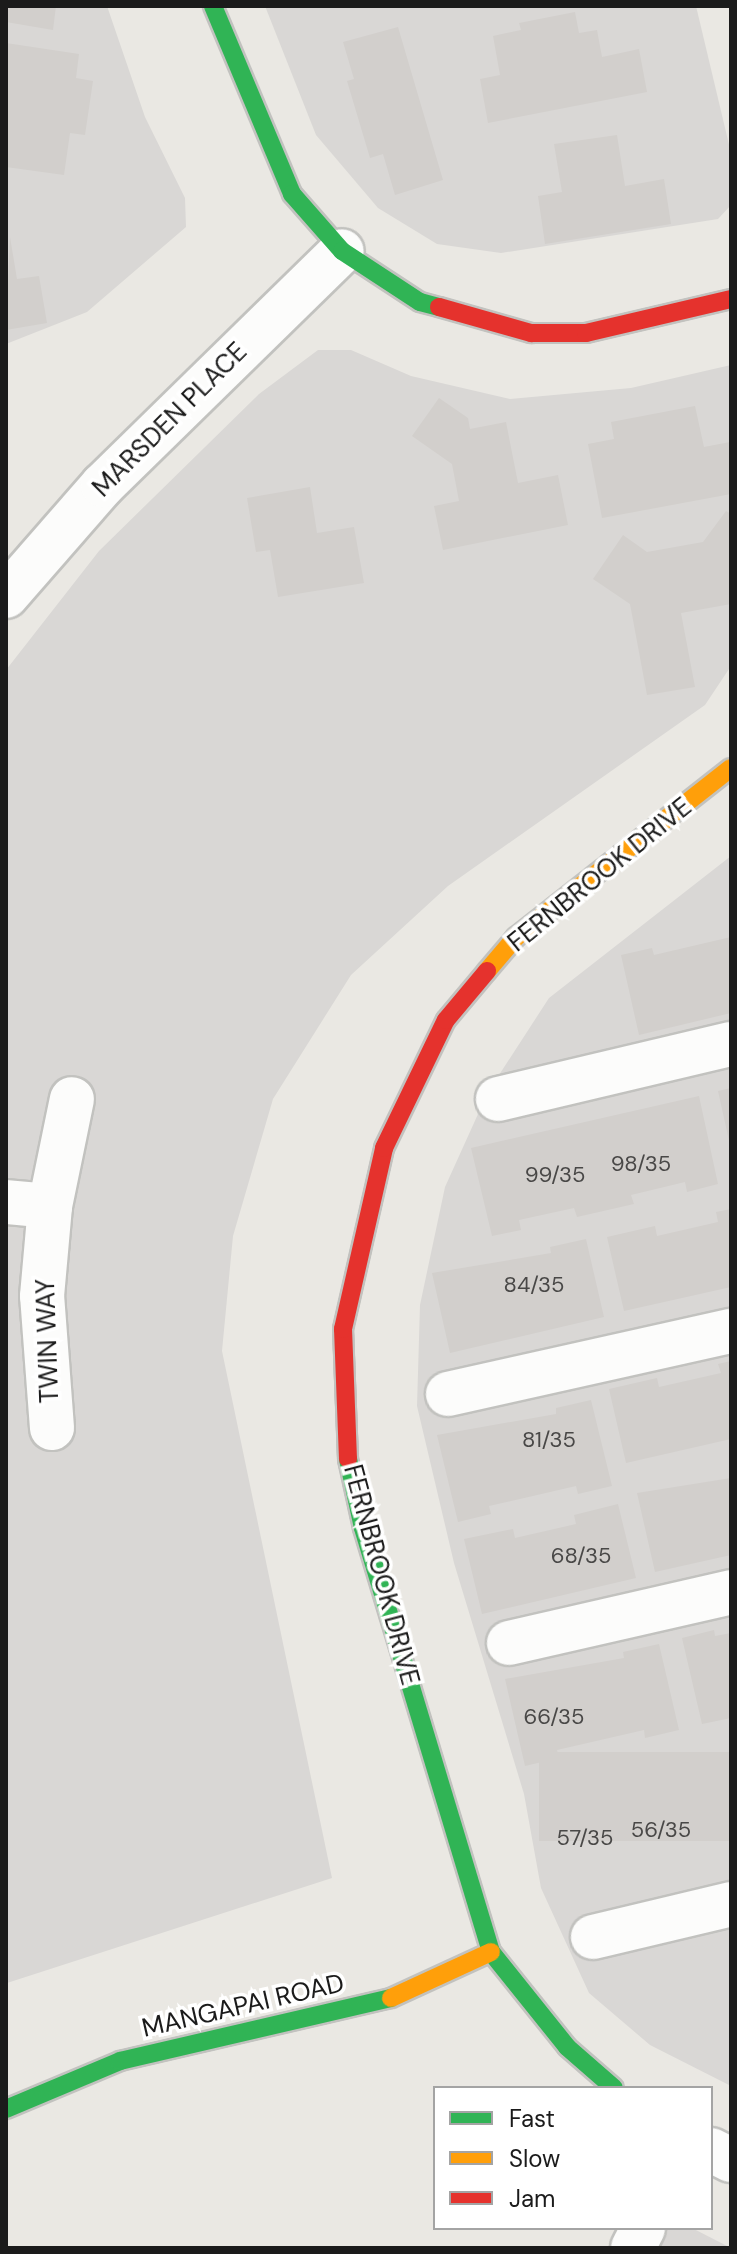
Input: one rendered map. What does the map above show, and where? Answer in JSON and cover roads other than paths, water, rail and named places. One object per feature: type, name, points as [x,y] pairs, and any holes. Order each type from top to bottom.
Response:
[{"type":"street","points":[[213,6],[292,194],[342,251],[420,302],[531,333],[586,333],[731,299]]},
{"type":"street","name":"MARSDEN PLACE","points":[[6,596],[103,485],[342,251]]},
{"type":"street","name":"FERNBROOK DRIVE","points":[[612,2086],[567,2047],[491,1952],[363,1528],[343,1434],[343,1329],[384,1148],[446,1020],[516,937],[731,768]]},
{"type":"street","points":[[498,1099],[731,1044]]},
{"type":"street","name":"TWIN WAY","points":[[52,1428],[42,1336],[50,1206],[72,1099]]},
{"type":"street","points":[[6,1202],[50,1206]]},
{"type":"street","points":[[448,1394],[731,1331]]},
{"type":"street","points":[[509,1643],[731,1592]]},
{"type":"street","points":[[593,1937],[731,1904]]},
{"type":"street","name":"MANGAPAI ROAD","points":[[6,2109],[120,2061],[390,1998],[491,1952]]},
{"type":"street","points":[[713,2151],[731,2160]]},
{"type":"street","points":[[633,2248],[642,2230]]}]
